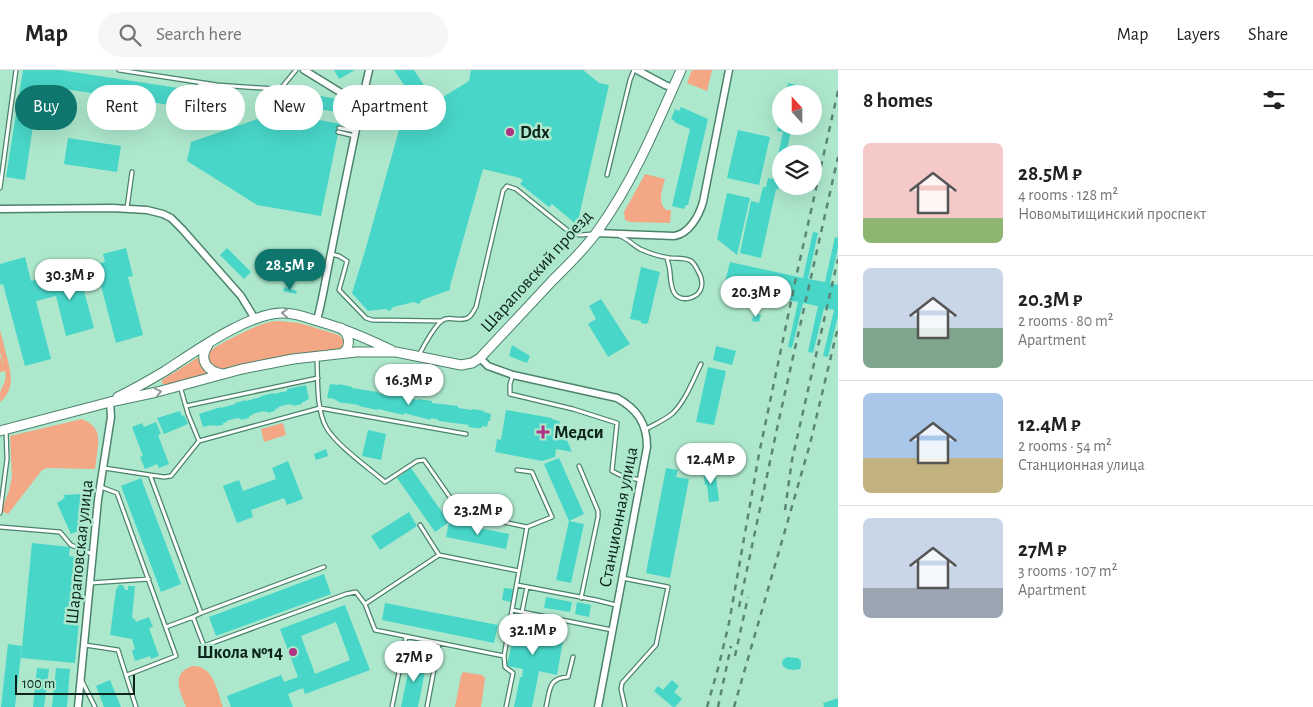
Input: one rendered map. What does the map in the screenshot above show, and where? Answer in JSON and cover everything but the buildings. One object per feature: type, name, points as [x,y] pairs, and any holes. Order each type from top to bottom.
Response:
[{"type":"main road","name":"Шараповский проезд","points":[[480,358],[596,233],[630,180],[681,70]]},
{"type":"main road","points":[[110,402],[210,343],[264,315],[294,314],[317,320],[357,334],[396,352]]},
{"type":"main road","points":[[340,328],[348,339],[347,349],[342,353]]},
{"type":"main road","points":[[210,343],[204,353],[204,359],[210,369],[222,374]]},
{"type":"main road","points":[[3,430],[274,362],[370,351],[396,352],[461,365],[472,363],[480,358]]},
{"type":"street","points":[[304,70],[333,88]]},
{"type":"street","points":[[366,85],[369,70]]},
{"type":"street","points":[[636,70],[673,88]]},
{"type":"street","points":[[596,233],[677,236],[686,231],[702,206],[729,70]]},
{"type":"street","points":[[317,320],[356,130]]},
{"type":"street","points":[[0,210],[127,208],[156,212],[171,218],[182,228],[241,296],[255,319]]},
{"type":"street","name":"Станционная улица","points":[[480,358],[488,366],[513,375],[617,398],[633,410],[646,429],[647,447],[598,707]]},
{"type":"street","name":"Шараповская улица","points":[[78,707],[100,487],[111,417],[110,402]]},
{"type":"lane","points":[[0,188],[16,70]]},
{"type":"lane","points":[[119,70],[200,82],[276,90],[282,87],[296,70]]},
{"type":"lane","points":[[607,175],[628,86],[636,70]]},
{"type":"lane","points":[[338,130],[355,134]]},
{"type":"lane","points":[[127,208],[132,172]]},
{"type":"lane","points":[[330,254],[339,256],[347,261],[339,290],[366,318],[372,320],[442,321],[446,319],[466,319],[476,307],[503,191],[507,186],[516,188],[572,234],[596,233]]},
{"type":"lane","points":[[610,234],[627,239],[639,248],[667,258],[676,257],[691,261],[702,281],[701,291],[698,294],[685,298],[679,297],[672,291],[667,258]]},
{"type":"lane","points":[[418,357],[426,342],[442,321]]},
{"type":"lane","points":[[316,356],[319,403],[326,426],[336,440],[385,482],[416,461],[424,460],[461,513],[527,527],[552,517],[532,472],[517,470]]},
{"type":"lane","points":[[646,429],[674,412],[686,394],[701,364]]},
{"type":"lane","points":[[513,375],[510,384],[510,394],[573,409],[617,423],[612,471],[622,476],[641,480]]},
{"type":"lane","points":[[186,406],[318,378]]},
{"type":"lane","points":[[180,386],[192,426],[199,441]]},
{"type":"lane","points":[[104,468],[164,478],[171,476],[199,441],[320,408],[466,434]]},
{"type":"lane","points":[[0,513],[7,459],[3,430]]},
{"type":"lane","points":[[579,466],[598,511],[581,598]]},
{"type":"lane","points":[[150,475],[202,613]]},
{"type":"lane","points":[[100,487],[117,493],[176,656],[126,675]]},
{"type":"lane","points":[[420,525],[439,555]]},
{"type":"lane","points":[[0,527],[60,532],[72,545],[93,554]]},
{"type":"lane","points":[[506,707],[513,673],[506,667],[504,656],[527,527]]},
{"type":"lane","points":[[365,604],[439,555],[520,571]]},
{"type":"lane","points":[[166,627],[324,568]]},
{"type":"lane","points":[[622,578],[668,587],[656,645],[622,684],[621,689],[625,707]]},
{"type":"lane","points":[[90,583],[149,579]]},
{"type":"lane","points":[[517,586],[616,605]]},
{"type":"lane","points":[[522,612],[527,588]]},
{"type":"lane","points":[[193,617],[204,646],[356,592],[365,604],[376,630],[504,656]]},
{"type":"lane","points":[[512,610],[612,630]]},
{"type":"lane","points":[[392,707],[406,636]]},
{"type":"lane","points":[[427,707],[439,643]]},
{"type":"lane","points":[[84,645],[118,650],[136,707]]},
{"type":"lane","points":[[546,707],[550,686],[557,679],[568,677],[573,657]]},
{"type":"lane","points":[[81,679],[95,707]]},
{"type":"shaded area","points":[[692,70],[712,70],[707,91],[687,83]]},
{"type":"shaded area","points":[[645,174],[665,179],[661,200],[666,210],[671,210],[670,223],[630,222],[625,220],[624,212]]},
{"type":"shaded area","points":[[278,321],[299,323],[339,335],[344,341],[343,347],[281,356],[223,370],[211,365],[209,356],[213,349],[254,328]]},
{"type":"shaded area","points":[[0,331],[11,380],[8,392],[0,402],[5,371],[0,372],[0,356],[4,367],[0,352]]},
{"type":"shaded area","points":[[199,357],[207,374],[166,385],[162,383],[162,380]]},
{"type":"shaded area","points":[[82,419],[93,426],[97,432],[98,445],[95,469],[47,468],[42,470],[8,514],[1,511],[9,491],[12,476],[10,436]]},
{"type":"shaded area","points":[[283,423],[286,435],[264,442],[261,429]]},
{"type":"shaded area","points":[[193,666],[206,670],[214,680],[223,707],[186,707],[180,689],[179,678],[181,673]]},
{"type":"shaded area","points":[[463,672],[482,675],[485,678],[481,707],[455,707]]},
{"type":"railway","points":[[707,707],[729,623],[759,454],[838,91]]},
{"type":"railway","points":[[739,607],[838,157]]},
{"type":"railway","points":[[785,510],[792,460],[838,259]]},
{"type":"railway","points":[[734,707],[810,444],[838,327]]},
{"type":"railway","points":[[735,656],[748,597]]},
{"type":"railway","points":[[718,707],[731,646]]},
{"type":"place","name":"Ddx","points":[[510,132]]},
{"type":"place","name":"Медси","points":[[543,432]]},
{"type":"place","name":"Школа №14","points":[[293,652]]}]
